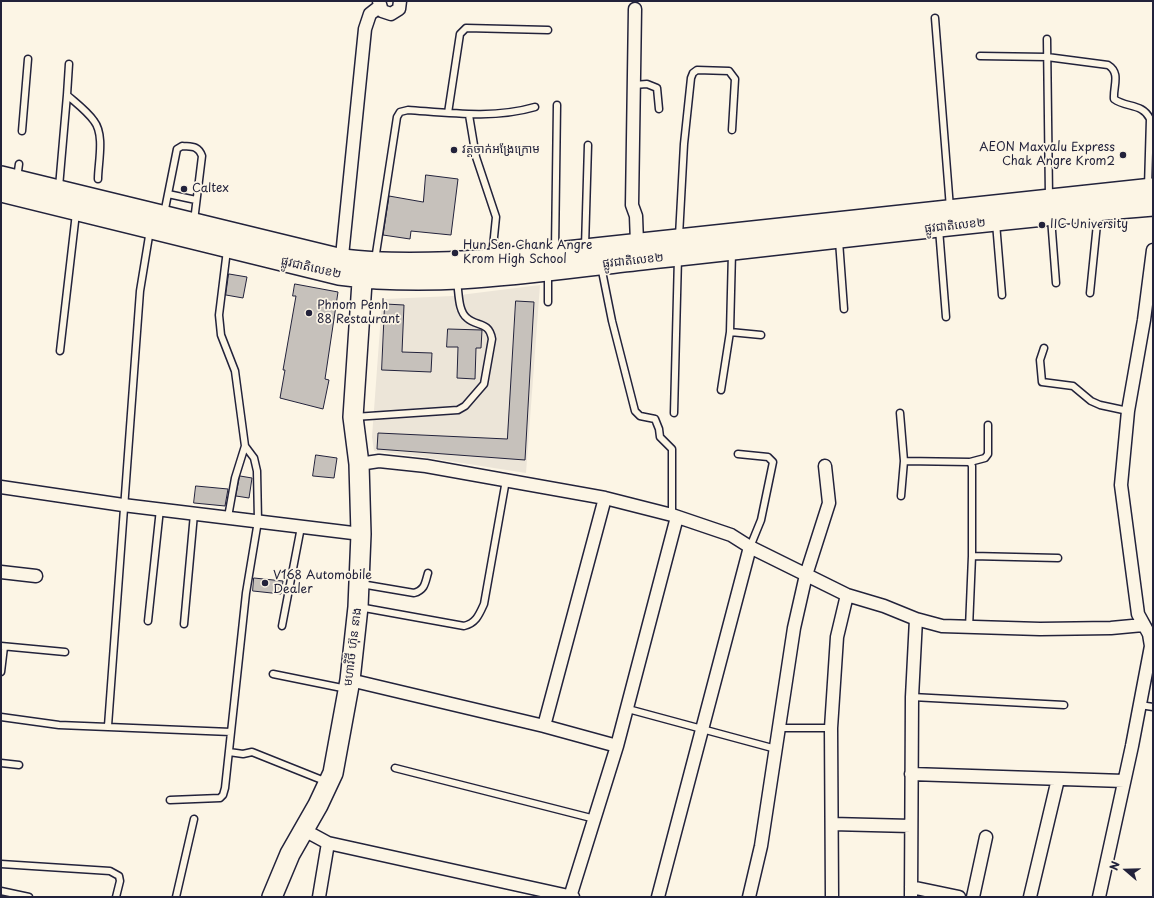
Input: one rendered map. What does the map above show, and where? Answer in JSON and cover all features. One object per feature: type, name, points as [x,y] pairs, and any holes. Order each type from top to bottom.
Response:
[{"type":"main road","name":"ផ្លូវជាតិលេខ២","points":[[12,173],[158,225]]},
{"type":"main road","name":"ផ្លូវជាតិលេខ២","points":[[1,192],[76,211],[192,231],[341,267]]},
{"type":"main road","name":"ផ្លូវជាតិលេខ២","points":[[192,231],[228,248],[341,267],[371,270],[457,271],[552,261],[601,265],[678,248],[907,222],[939,228],[996,222],[1050,207],[1151,194]]},
{"type":"main road","name":"ផ្លូវជាតិលេខ២","points":[[552,261],[585,249],[637,243],[678,248],[732,250],[778,236],[838,239],[907,222],[950,209],[1050,207],[1098,210],[1151,194]]},
{"type":"main road","name":"មហាវិថី ហ៊ុន នាង","points":[[272,897],[290,854],[329,783],[336,764],[349,685],[358,607],[361,534],[359,464],[353,417],[371,270]]},
{"type":"street","points":[[341,267],[365,29],[370,14],[379,4],[382,11],[391,14],[399,9],[400,1]]},
{"type":"street","points":[[635,9],[632,205],[636,216],[637,243]]},
{"type":"street","points":[[1099,897],[1151,646],[1148,631],[1138,614],[1121,485],[1128,411],[1148,321],[1153,250]]},
{"type":"street","points":[[359,464],[379,461],[426,466],[605,498],[674,516],[731,535],[750,547],[848,595],[884,606],[916,619],[942,626],[969,628],[1103,628],[1148,631]]},
{"type":"street","points":[[749,897],[761,846],[794,628],[806,575],[829,503],[825,466]]},
{"type":"street","points":[[1,487],[123,505],[361,534]]},
{"type":"street","points":[[544,726],[605,498]]},
{"type":"street","points":[[304,830],[328,843],[571,897],[628,709],[674,516]]},
{"type":"street","points":[[658,897],[750,547]]},
{"type":"street","points":[[1,572],[36,576]]},
{"type":"street","points":[[832,897],[831,728],[837,637],[848,595]]},
{"type":"street","points":[[916,619],[912,697],[910,826],[911,892],[958,897]]},
{"type":"street","points":[[349,685],[544,726],[617,746]]},
{"type":"street","points":[[911,774],[1124,781]]},
{"type":"street","points":[[1030,897],[1058,779]]},
{"type":"street","points":[[832,824],[910,826]]},
{"type":"street","points":[[973,897],[986,837]]},
{"type":"street","points":[[320,897],[328,843]]},
{"type":"lane","points":[[935,18],[950,209]]},
{"type":"lane","points":[[448,113],[460,34],[463,30],[466,28],[548,30]]},
{"type":"lane","points":[[1047,39],[1050,207],[1056,282]]},
{"type":"lane","points":[[980,56],[1047,57],[1108,65],[1113,68],[1116,75],[1113,91],[1114,99],[1120,104],[1140,107],[1148,113],[1150,120],[1151,194]]},
{"type":"lane","points":[[22,131],[28,59]]},
{"type":"lane","points":[[59,190],[69,64]]},
{"type":"lane","points":[[674,413],[678,248],[684,144],[691,78],[697,70],[729,71],[735,79],[732,130]]},
{"type":"lane","points":[[634,85],[648,84],[658,88],[659,109]]},
{"type":"lane","points":[[67,95],[95,122],[98,129],[100,138],[98,179]]},
{"type":"lane","points":[[548,302],[552,261],[557,105]]},
{"type":"lane","points":[[371,270],[397,117],[403,111],[469,115],[518,112],[535,107]]},
{"type":"lane","points":[[469,115],[476,158],[496,217],[492,268]]},
{"type":"lane","points":[[585,249],[588,145]]},
{"type":"lane","points":[[108,726],[123,505],[140,292],[168,194],[177,149],[182,146],[196,147],[200,150],[202,156],[192,231]]},
{"type":"lane","points":[[168,194],[196,200]]},
{"type":"lane","points":[[1090,293],[1098,210]]},
{"type":"lane","points":[[60,351],[76,211]]},
{"type":"lane","points":[[996,222],[1002,295]]},
{"type":"lane","points":[[939,228],[946,317]]},
{"type":"lane","points":[[838,239],[844,309]]},
{"type":"lane","points":[[228,248],[219,315],[221,335],[235,372],[245,446],[235,478],[228,517]]},
{"type":"lane","points":[[721,390],[730,332],[732,250]]},
{"type":"lane","points":[[601,265],[612,321],[635,411],[640,416],[655,419],[660,429],[660,437],[672,449],[674,516]]},
{"type":"lane","points":[[353,417],[458,410],[464,406],[484,384],[492,339],[491,332],[488,328],[467,318],[461,308],[457,271]]},
{"type":"lane","points":[[730,332],[761,335]]},
{"type":"lane","points":[[1044,348],[1040,360],[1042,382],[1073,386],[1091,401],[1100,405],[1128,411]]},
{"type":"lane","points":[[900,413],[904,460],[901,496]]},
{"type":"lane","points":[[904,460],[970,462],[985,458],[988,454],[988,425]]},
{"type":"lane","points":[[170,800],[220,798],[223,795],[225,788],[246,592],[258,521],[257,471],[254,458],[245,446]]},
{"type":"lane","points":[[738,454],[768,457],[773,462],[761,520],[750,547]]},
{"type":"lane","points":[[969,628],[972,556],[972,466],[970,462]]},
{"type":"lane","points":[[358,607],[464,626],[471,624],[478,618],[484,604],[506,480]]},
{"type":"lane","points":[[148,621],[160,509]]},
{"type":"lane","points":[[184,624],[194,514]]},
{"type":"lane","points":[[282,626],[301,527]]},
{"type":"lane","points":[[972,556],[1058,558]]},
{"type":"lane","points":[[359,584],[414,593],[420,591],[424,587],[428,573]]},
{"type":"lane","points":[[1,672],[3,646],[65,652]]},
{"type":"lane","points":[[273,674],[349,685]]},
{"type":"lane","points":[[912,697],[1064,705]]},
{"type":"lane","points":[[1140,705],[1153,707]]},
{"type":"lane","points":[[628,709],[703,728],[776,749]]},
{"type":"lane","points":[[1,717],[59,725],[231,732]]},
{"type":"lane","points":[[779,728],[831,728]]},
{"type":"lane","points":[[229,752],[243,754],[252,752],[329,783]]},
{"type":"lane","points":[[1,763],[19,765]]},
{"type":"lane","points":[[395,768],[595,819]]},
{"type":"lane","points":[[176,897],[194,819]]},
{"type":"lane","points":[[1,864],[110,871],[119,876],[120,881],[116,897]]},
{"type":"lane","points":[[1,891],[29,897]]},
{"type":"shaded area","points":[[540,285],[526,473],[417,456],[374,451],[372,437],[382,301],[386,299],[452,296]]},
{"type":"building","points":[[426,175],[458,179],[451,235],[411,231],[410,239],[383,235],[389,196],[423,202]]},
{"type":"building","points":[[229,274],[247,277],[243,298],[226,295]]},
{"type":"building","points":[[295,284],[338,292],[325,379],[329,380],[323,409],[280,398],[285,370],[283,370],[296,296],[293,296]]},
{"type":"building","points":[[516,301],[534,302],[525,460],[377,449],[378,433],[507,439]]},
{"type":"building","points":[[385,304],[404,305],[402,352],[432,353],[431,372],[382,370]]},
{"type":"building","points":[[448,329],[482,330],[481,348],[476,348],[475,379],[457,378],[458,347],[447,347]]},
{"type":"building","points":[[316,455],[337,458],[334,478],[313,476]]},
{"type":"building","points":[[240,476],[252,478],[249,498],[236,496]]},
{"type":"building","points":[[196,486],[228,489],[225,506],[194,503]]},
{"type":"building","points":[[254,578],[283,581],[281,594],[253,591]]},
{"type":"place","name":"វត្តចាក់អង្រែក្រោម","points":[[454,150]]},
{"type":"place","name":"AEON Maxvalu Express Chak Angre Krom2","points":[[1123,155]]},
{"type":"place","name":"Caltex","points":[[184,189]]},
{"type":"place","name":"IIC University","points":[[1042,225]]},
{"type":"place","name":"Hun Sen Chank Angre Krom High School","points":[[455,253]]},
{"type":"place","name":"Phnom Penh 88 Restaurant","points":[[309,313]]},
{"type":"place","name":"V168 Automobile Dealer","points":[[265,583]]}]
